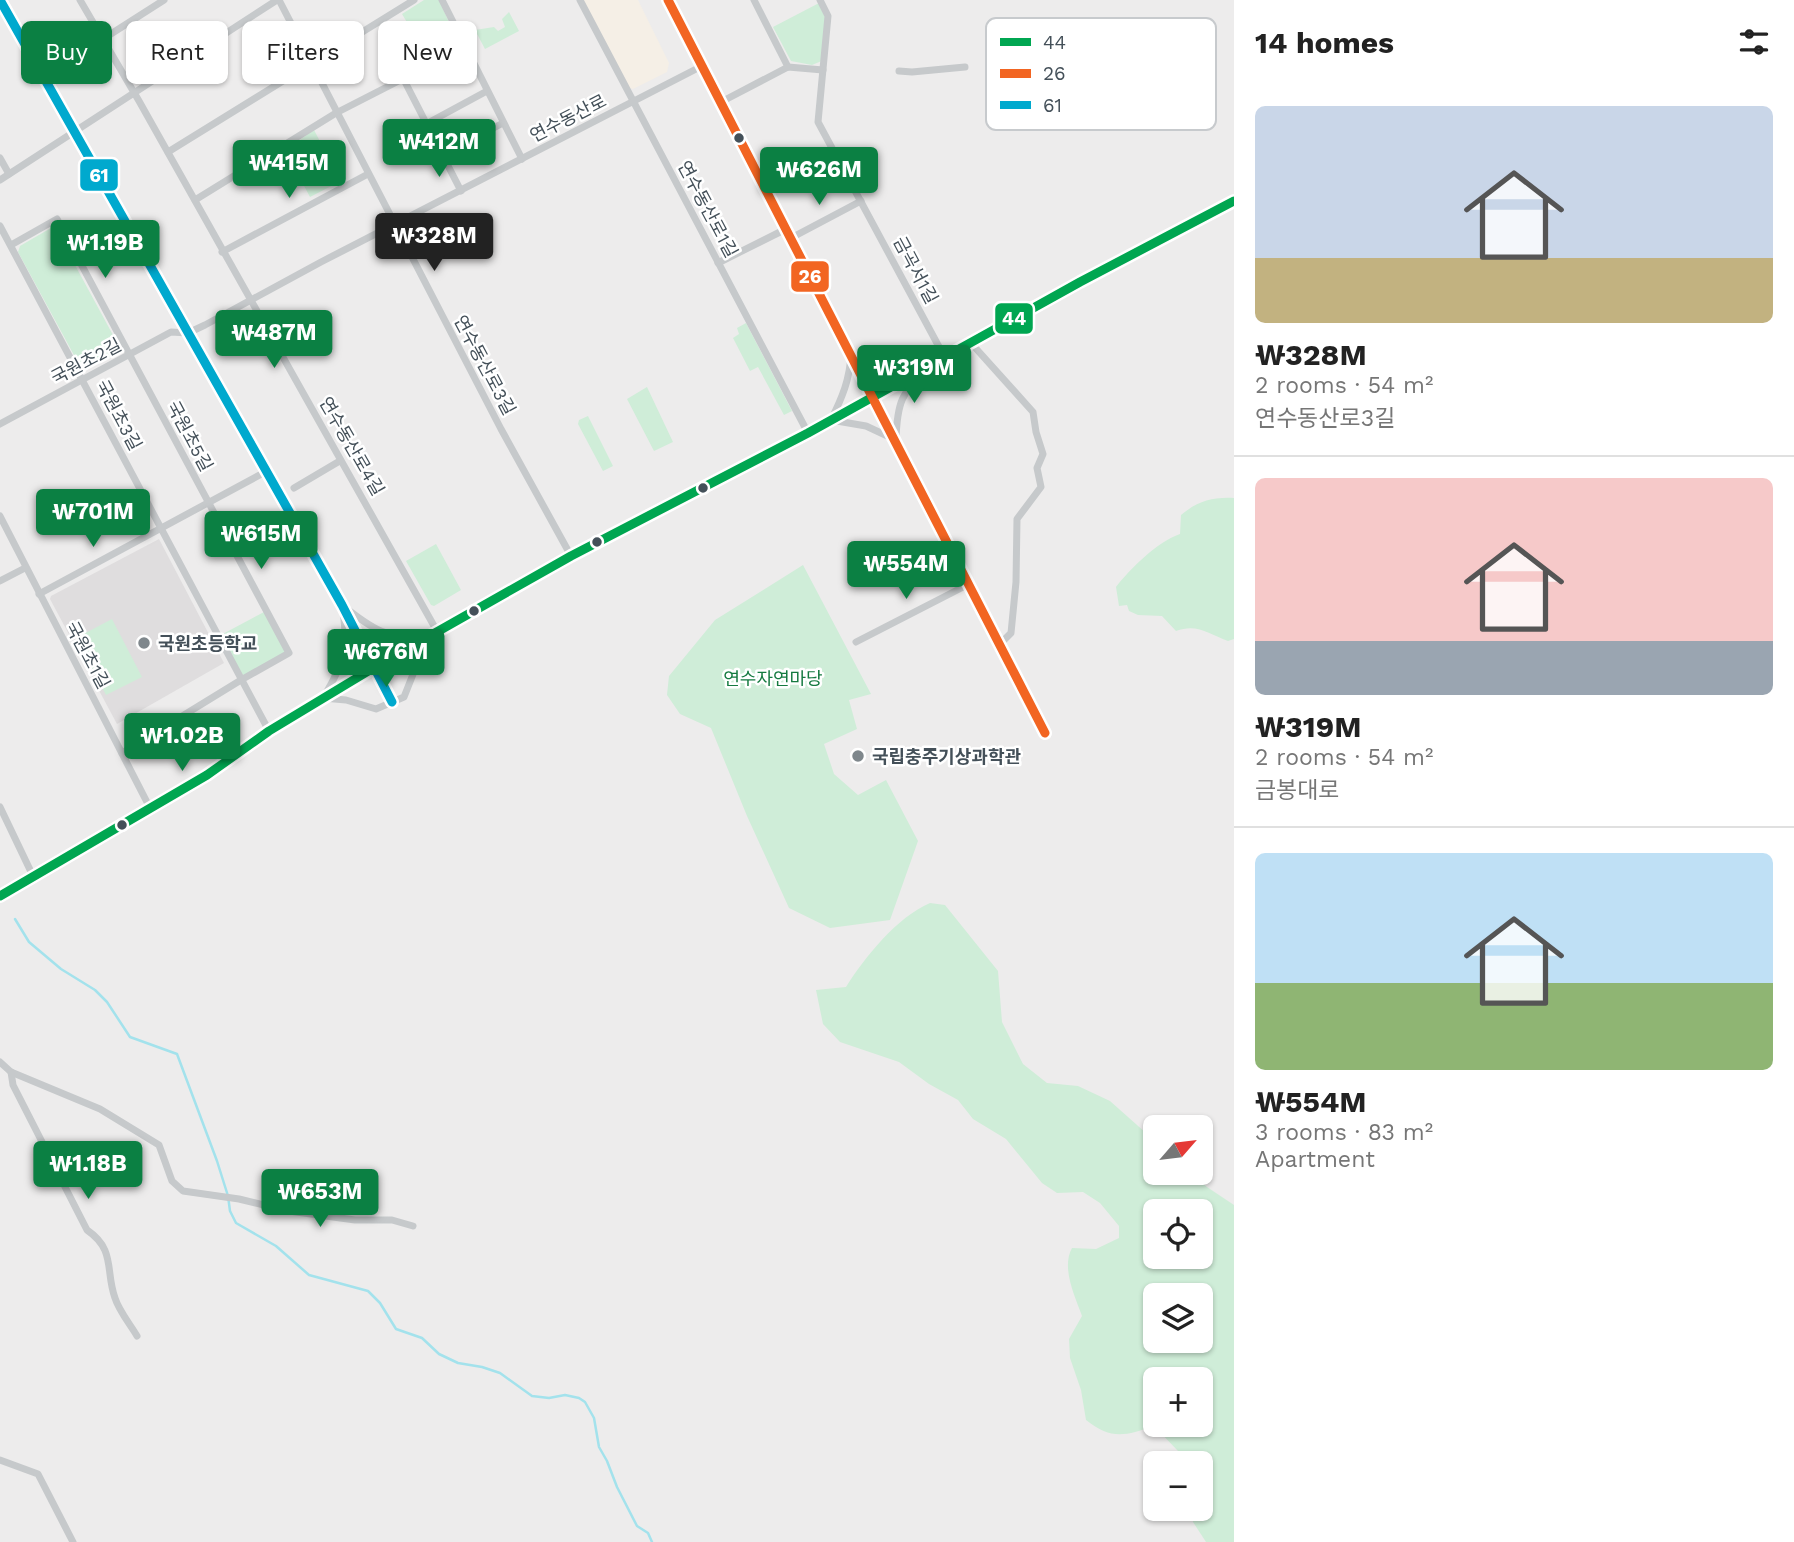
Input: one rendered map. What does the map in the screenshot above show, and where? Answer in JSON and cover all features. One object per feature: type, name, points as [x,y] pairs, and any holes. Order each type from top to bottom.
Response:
[{"type":"street","points":[[0,0],[342,605],[392,702]]},
{"type":"street","name":"연수동산로4길","points":[[80,0],[93,21]]},
{"type":"street","points":[[112,32],[164,0]]},
{"type":"street","points":[[0,180],[278,0]]},
{"type":"street","name":"연수동산로3길","points":[[278,0],[289,21]]},
{"type":"street","points":[[364,30],[414,0]]},
{"type":"street","points":[[442,0],[452,21]]},
{"type":"street","name":"연수동산로1길","points":[[580,0],[808,433]]},
{"type":"street","points":[[668,0],[1045,733]]},
{"type":"street","points":[[754,0],[788,67]]},
{"type":"street","name":"금곡서1길","points":[[820,0],[828,16],[818,122],[944,358]]},
{"type":"street","name":"연수동산로4길","points":[[112,54],[438,633]]},
{"type":"street","name":"연수동산로","points":[[188,333],[702,66]]},
{"type":"street","points":[[721,102],[788,67],[823,70]]},
{"type":"street","points":[[899,71],[965,67]]},
{"type":"street","points":[[477,72],[522,159]]},
{"type":"street","points":[[168,152],[276,84]]},
{"type":"street","name":"연수동산로3길","points":[[322,84],[503,435],[571,556]]},
{"type":"street","points":[[195,200],[337,113],[392,84]]},
{"type":"street","points":[[406,84],[461,191]]},
{"type":"street","points":[[426,124],[487,92]]},
{"type":"street","points":[[442,155],[503,123]]},
{"type":"street","points":[[0,158],[9,174]]},
{"type":"street","points":[[222,252],[368,174]]},
{"type":"street","points":[[791,238],[861,201]]},
{"type":"street","points":[[0,896],[207,775],[269,731],[375,667],[571,556],[808,433],[1234,201]]},
{"type":"street","name":"국원초5길","points":[[11,245],[57,219],[289,653],[122,754]]},
{"type":"street","name":"국원초3길","points":[[0,226],[269,731]]},
{"type":"street","points":[[718,263],[786,229]]},
{"type":"street","name":"국원초2길","points":[[0,424],[172,332],[188,333]]},
{"type":"street","points":[[971,343],[1032,412],[1035,432],[1043,454],[1037,468],[1041,487],[1017,519],[1016,582],[1011,633],[1000,643]]},
{"type":"street","points":[[851,354],[883,367],[903,371],[928,368]]},
{"type":"street","points":[[831,420],[846,387],[851,354]]},
{"type":"street","points":[[896,440],[900,402],[909,385],[928,368]]},
{"type":"street","points":[[831,420],[866,426],[896,440]]},
{"type":"street","points":[[294,488],[338,462]]},
{"type":"street","points":[[38,594],[267,471]]},
{"type":"street","name":"국원초1길","points":[[0,516],[150,808]]},
{"type":"street","points":[[0,581],[25,568]]},
{"type":"street","points":[[856,642],[969,584]]},
{"type":"street","points":[[342,605],[373,629],[399,637],[427,639]]},
{"type":"street","points":[[323,698],[344,660],[346,626],[342,605]]},
{"type":"street","points":[[323,698],[346,700],[376,709],[404,697],[427,639]]},
{"type":"street","points":[[0,807],[33,876]]},
{"type":"street","points":[[0,1062],[11,1072],[100,1109],[159,1145],[172,1181],[183,1191],[233,1198],[289,1211],[355,1220],[392,1220],[413,1226]]},
{"type":"street","points":[[11,1072],[13,1085],[87,1230],[98,1238],[105,1249],[115,1298],[137,1336]]},
{"type":"street","points":[[0,1460],[38,1474],[72,1542]]},
{"type":"shaded area","points":[[583,0],[638,0],[669,63],[667,72],[633,89],[628,87]]},
{"type":"shaded area","name":"국원초등학교","points":[[159,539],[224,663],[117,724],[50,599],[51,596]]},
{"type":"green space","points":[[424,0],[439,0],[448,21],[406,21],[402,14]]},
{"type":"green space","points":[[821,2],[828,16],[824,60],[812,65],[791,61],[773,27]]},
{"type":"green space","points":[[509,12],[519,31],[485,49],[477,30],[494,27],[498,31],[505,27],[502,19]]},
{"type":"green space","points":[[314,130],[341,181],[310,197],[285,150]]},
{"type":"green space","points":[[51,228],[56,230],[120,348],[119,352],[88,369],[81,368],[18,252],[20,246]]},
{"type":"green space","points":[[746,323],[792,411],[784,415],[758,367],[750,371],[733,338],[739,334],[737,328]]},
{"type":"green space","points":[[647,387],[673,442],[654,451],[627,399]]},
{"type":"green space","points":[[588,416],[613,466],[603,471],[578,424],[579,420]]},
{"type":"green space","points":[[1234,498],[1234,639],[1228,641],[1190,628],[1176,631],[1162,616],[1138,615],[1129,611],[1127,605],[1119,606],[1116,587],[1145,556],[1180,534],[1181,515],[1206,501]]},
{"type":"green space","points":[[436,544],[461,590],[434,606],[406,561]]},
{"type":"green space","name":"연수자연마당","points":[[803,565],[871,694],[849,700],[857,729],[824,744],[834,774],[858,795],[886,780],[918,841],[890,920],[830,928],[789,908],[711,728],[680,714],[667,695],[669,676],[715,620]]},
{"type":"green space","points":[[264,612],[285,650],[284,654],[244,675],[239,674],[219,636]]},
{"type":"green space","points":[[112,619],[142,677],[106,695],[76,638]]},
{"type":"green space","points":[[930,903],[945,905],[998,971],[1002,1022],[1023,1064],[1047,1083],[1078,1086],[1110,1101],[1143,1130],[1143,1185],[1205,1185],[1234,1205],[1234,1542],[1206,1542],[1193,1521],[1213,1521],[1213,1451],[1178,1451],[1165,1437],[1213,1437],[1213,1367],[1143,1367],[1143,1429],[1126,1434],[1111,1433],[1086,1420],[1081,1390],[1070,1358],[1069,1339],[1082,1316],[1068,1273],[1069,1256],[1072,1248],[1096,1249],[1119,1238],[1119,1226],[1100,1203],[1083,1192],[1057,1193],[1042,1183],[1006,1139],[973,1119],[958,1100],[929,1084],[899,1062],[840,1042],[823,1024],[816,990],[846,987],[862,963],[906,918]]},
{"type":"waterway","points":[[15,919],[29,942],[61,969],[95,990],[107,1002],[130,1037],[177,1054],[217,1161],[230,1211],[236,1223],[276,1246],[309,1275],[368,1291],[380,1303],[396,1329],[422,1338],[439,1354],[458,1363],[500,1373],[532,1396],[549,1398],[565,1395],[585,1402],[594,1418],[599,1447],[617,1487],[637,1526],[648,1533],[652,1542]]},
{"type":"transit line","name":"61","points":[[0,0],[342,605],[392,702]]},
{"type":"transit line","name":"26","points":[[668,0],[1045,733]]},
{"type":"transit line","name":"44","points":[[0,896],[207,775],[269,731],[375,667],[571,556],[808,433],[1080,282],[1234,201]]},
{"type":"place","name":"국원초등학교","points":[[144,643]]},
{"type":"place","name":"국립충주기상과학관","points":[[858,756]]}]
